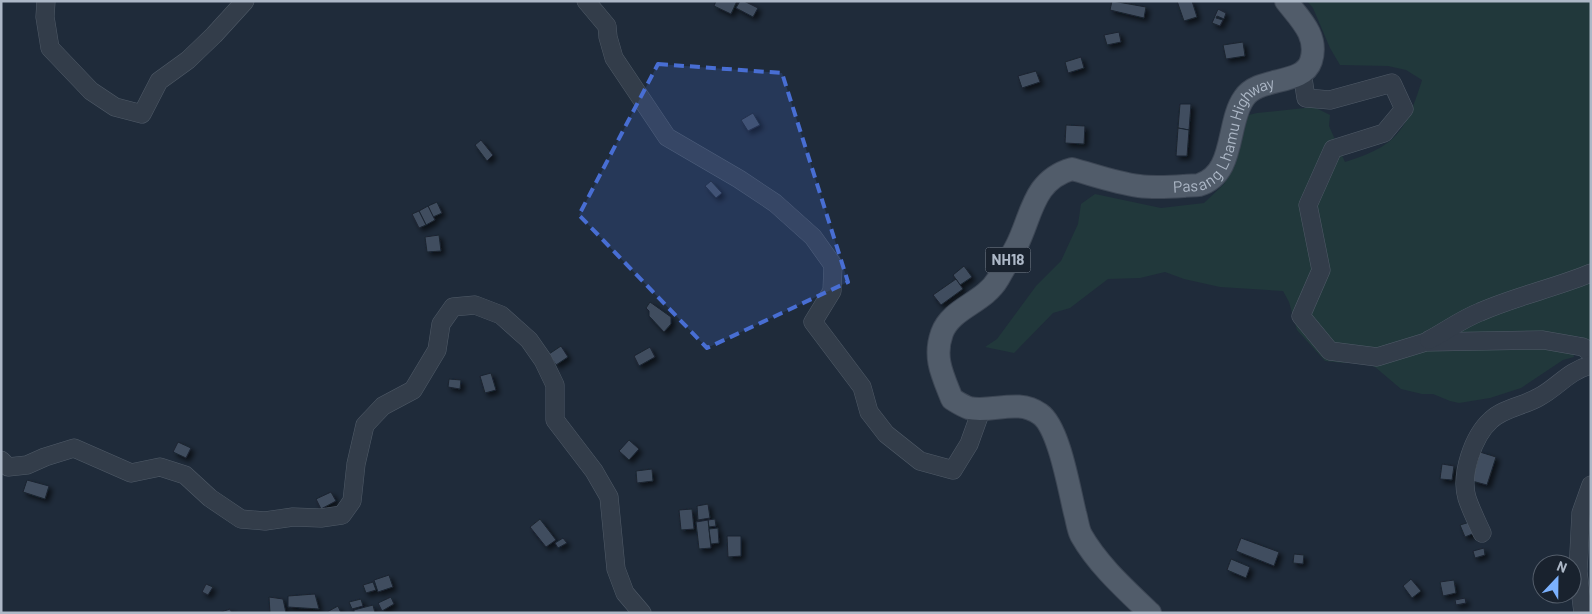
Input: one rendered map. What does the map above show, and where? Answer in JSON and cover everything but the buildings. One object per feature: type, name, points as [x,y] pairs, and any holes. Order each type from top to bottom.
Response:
[{"type":"main road","name":"Pasang Lhamu Highway","points":[[1150,613],[1100,562],[1080,534],[1054,432],[1041,414],[1032,409],[1008,406],[969,408],[952,399],[937,359],[942,332],[953,315],[986,295],[1017,245],[1033,203],[1042,188],[1063,172],[1072,169],[1138,186],[1164,188],[1198,185],[1217,175],[1233,132],[1238,107],[1244,96],[1250,90],[1259,86],[1292,78],[1307,68],[1311,60],[1314,44],[1309,31],[1286,1]]},
{"type":"street","points":[[46,1],[45,17],[50,48],[91,91],[115,107],[142,114],[159,81],[188,60],[245,1]]},
{"type":"street","points":[[586,1],[607,26],[614,58],[667,137],[740,178],[775,204],[813,237],[833,266],[832,291],[813,322],[862,387],[869,412],[886,434],[920,461],[953,470],[968,444],[982,408]]},
{"type":"street","points":[[1302,72],[1306,98],[1330,100],[1392,83],[1404,109],[1384,133],[1333,149],[1308,205],[1320,270],[1301,316],[1330,351],[1378,357],[1426,342],[1479,312],[1570,282],[1591,273]]},
{"type":"street","points":[[1,460],[8,467],[27,466],[44,457],[74,448],[131,473],[160,467],[185,475],[210,498],[241,519],[265,521],[294,517],[322,518],[342,514],[352,501],[356,464],[365,425],[383,406],[413,390],[437,350],[441,324],[453,307],[475,304],[501,315],[529,340],[551,374],[555,385],[555,420],[594,471],[609,496],[616,569],[625,593],[642,613]]},
{"type":"street","points":[[1426,342],[1543,340],[1583,347],[1591,353]]},
{"type":"street","points":[[1482,533],[1466,496],[1465,480],[1470,455],[1478,437],[1491,420],[1540,397],[1566,376],[1591,365]]},
{"type":"street","points":[[1583,613],[1578,572],[1581,513],[1591,484]]},
{"type":"highlighted area","points":[[658,64],[782,73],[848,282],[707,348],[579,215]]},
{"type":"green space","points":[[1307,1],[1591,1],[1591,344],[1578,336],[1570,336],[1574,357],[1563,360],[1521,388],[1490,398],[1459,403],[1433,394],[1422,394],[1401,389],[1375,367],[1356,360],[1343,363],[1325,361],[1297,330],[1289,302],[1283,291],[1220,287],[1184,279],[1165,272],[1140,278],[1108,279],[1070,308],[1053,313],[1014,353],[985,347],[997,339],[1036,286],[1061,261],[1078,224],[1081,204],[1095,194],[1161,208],[1204,203],[1224,184],[1238,156],[1242,128],[1249,115],[1257,113],[1314,107],[1330,115],[1329,126],[1345,162],[1377,150],[1397,134],[1411,112],[1422,80],[1406,70],[1388,66],[1340,65],[1330,48],[1313,8]]}]
